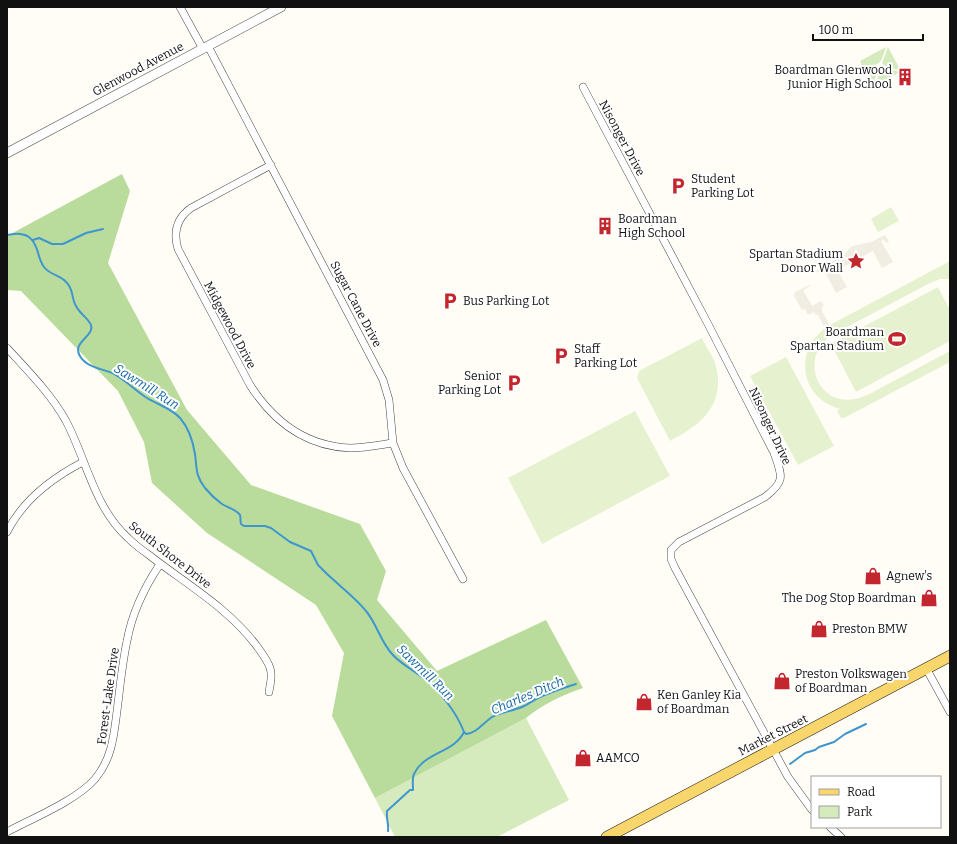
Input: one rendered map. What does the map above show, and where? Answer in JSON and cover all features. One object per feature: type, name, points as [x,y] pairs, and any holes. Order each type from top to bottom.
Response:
[{"type":"main road","name":"Market Street","points":[[607,837],[950,656]]},
{"type":"street","name":"Sugar Cane Drive","points":[[180,7],[206,47],[271,165],[383,380],[389,400],[393,442],[403,468],[463,579]]},
{"type":"street","name":"Glenwood Avenue","points":[[7,153],[281,7]]},
{"type":"street","name":"Nisonger Drive","points":[[583,87],[708,324],[774,453],[779,468],[780,481],[775,490],[765,497],[679,542],[671,550],[671,558],[675,568],[773,750]]},
{"type":"street","name":"Midgewood Drive","points":[[271,165],[184,213],[180,218],[176,231],[178,249],[250,385],[273,415],[296,432],[325,444],[351,448],[393,442]]},
{"type":"street","name":"South Shore Drive","points":[[7,348],[55,404],[72,433],[100,502],[111,520],[129,539],[160,564],[222,609],[248,635],[271,669],[272,677],[268,692]]},
{"type":"street","points":[[7,532],[24,506],[40,490],[70,468],[83,462]]},
{"type":"street","name":"Forest-Lake Drive","points":[[7,832],[80,792],[95,779],[104,766],[112,749],[124,656],[131,622],[144,590],[160,564]]},
{"type":"street","points":[[926,668],[950,712]]},
{"type":"street","points":[[773,750],[788,778],[811,809]]},
{"type":"street","points":[[831,828],[841,837]]},
{"type":"green space","points":[[886,47],[879,63],[862,66],[860,61]]},
{"type":"green space","points":[[888,47],[901,71],[885,66],[882,63]]},
{"type":"green space","points":[[876,67],[878,70],[873,85],[864,68]]},
{"type":"green space","points":[[884,68],[900,72],[876,85],[880,71]]},
{"type":"green space","points":[[122,174],[130,191],[108,263],[187,410],[251,485],[360,524],[386,571],[377,600],[437,671],[546,620],[583,688],[553,700],[526,718],[375,798],[332,716],[344,653],[316,605],[207,533],[152,483],[144,442],[118,391],[21,291],[7,290],[7,236]]},
{"type":"green space","points":[[891,207],[899,221],[878,232],[871,219]]},
{"type":"green space","points":[[950,261],[950,279],[940,279],[930,283],[832,335],[822,344],[816,355],[814,366],[816,378],[830,395],[841,399],[855,399],[868,395],[950,351],[950,362],[844,418],[841,418],[837,411],[840,409],[826,403],[816,395],[809,384],[806,372],[806,359],[809,347],[817,336],[828,326]]},
{"type":"green space","points":[[938,287],[950,310],[950,341],[856,392],[831,344]]},
{"type":"green space","points":[[702,338],[715,363],[718,377],[718,390],[709,411],[701,420],[682,435],[670,441],[637,378],[639,371]]},
{"type":"green space","points":[[786,357],[834,446],[798,465],[750,376]]},
{"type":"green space","points":[[635,411],[670,476],[542,544],[508,478]]},
{"type":"green space","points":[[526,718],[569,800],[497,837],[395,837],[375,798]]},
{"type":"shaded area","points":[[885,235],[889,242],[886,243],[884,240],[881,241],[893,262],[882,268],[873,251],[860,258],[858,254],[849,259],[851,263],[837,270],[847,287],[836,293],[825,272],[822,274],[816,271],[845,254],[852,246],[871,242]]},
{"type":"shaded area","points":[[809,285],[810,286],[803,290],[812,306],[821,301],[824,306],[822,307],[822,311],[829,324],[824,327],[818,315],[814,312],[808,315],[805,309],[802,310],[794,296],[795,292]]},
{"type":"waterway","points":[[33,240],[39,238],[52,244],[63,244],[86,233],[103,229]]},
{"type":"waterway","name":"Sawmill Run","points":[[7,235],[22,234],[28,236],[35,244],[40,260],[46,270],[61,278],[69,285],[76,306],[91,325],[89,334],[79,345],[78,350],[79,355],[84,361],[91,366],[114,374],[148,399],[176,414],[183,422],[190,435],[198,475],[205,488],[222,504],[239,513],[241,524],[244,526],[265,526],[271,528],[290,542],[311,551],[318,565],[357,601],[370,616],[385,645],[393,655],[428,682],[452,709],[464,732],[453,744],[425,761],[419,767],[413,776],[413,790],[410,790],[387,811],[388,831]]},
{"type":"waterway","name":"Charles Ditch","points":[[464,732],[466,734],[473,732],[495,715],[522,707],[547,694],[576,684]]},
{"type":"waterway","name":"Charles Ditch","points":[[790,764],[805,753],[834,742],[845,734],[866,724]]},
{"type":"place","name":"Boardman Glenwood Junior High School","points":[[905,77]]},
{"type":"place","name":"Student Parking Lot","points":[[678,186]]},
{"type":"place","name":"Boardman High School","points":[[605,226]]},
{"type":"place","name":"Spartan Stadium Donor Wall","points":[[856,261]]},
{"type":"place","name":"Bus Parking Lot","points":[[450,301]]},
{"type":"place","name":"Boardman Spartan Stadium","points":[[897,339]]},
{"type":"place","name":"Staff Parking Lot","points":[[561,356]]},
{"type":"place","name":"Senior Parking Lot","points":[[514,383]]},
{"type":"place","name":"Agnew's","points":[[873,576]]},
{"type":"place","name":"The Dog Stop Boardman","points":[[929,598]]},
{"type":"place","name":"Preston BMW","points":[[819,629]]},
{"type":"place","name":"Preston Volkswagen of Boardman","points":[[782,681]]},
{"type":"place","name":"Ken Ganley Kia of Boardman","points":[[644,702]]},
{"type":"place","name":"AAMCO","points":[[583,758]]}]
